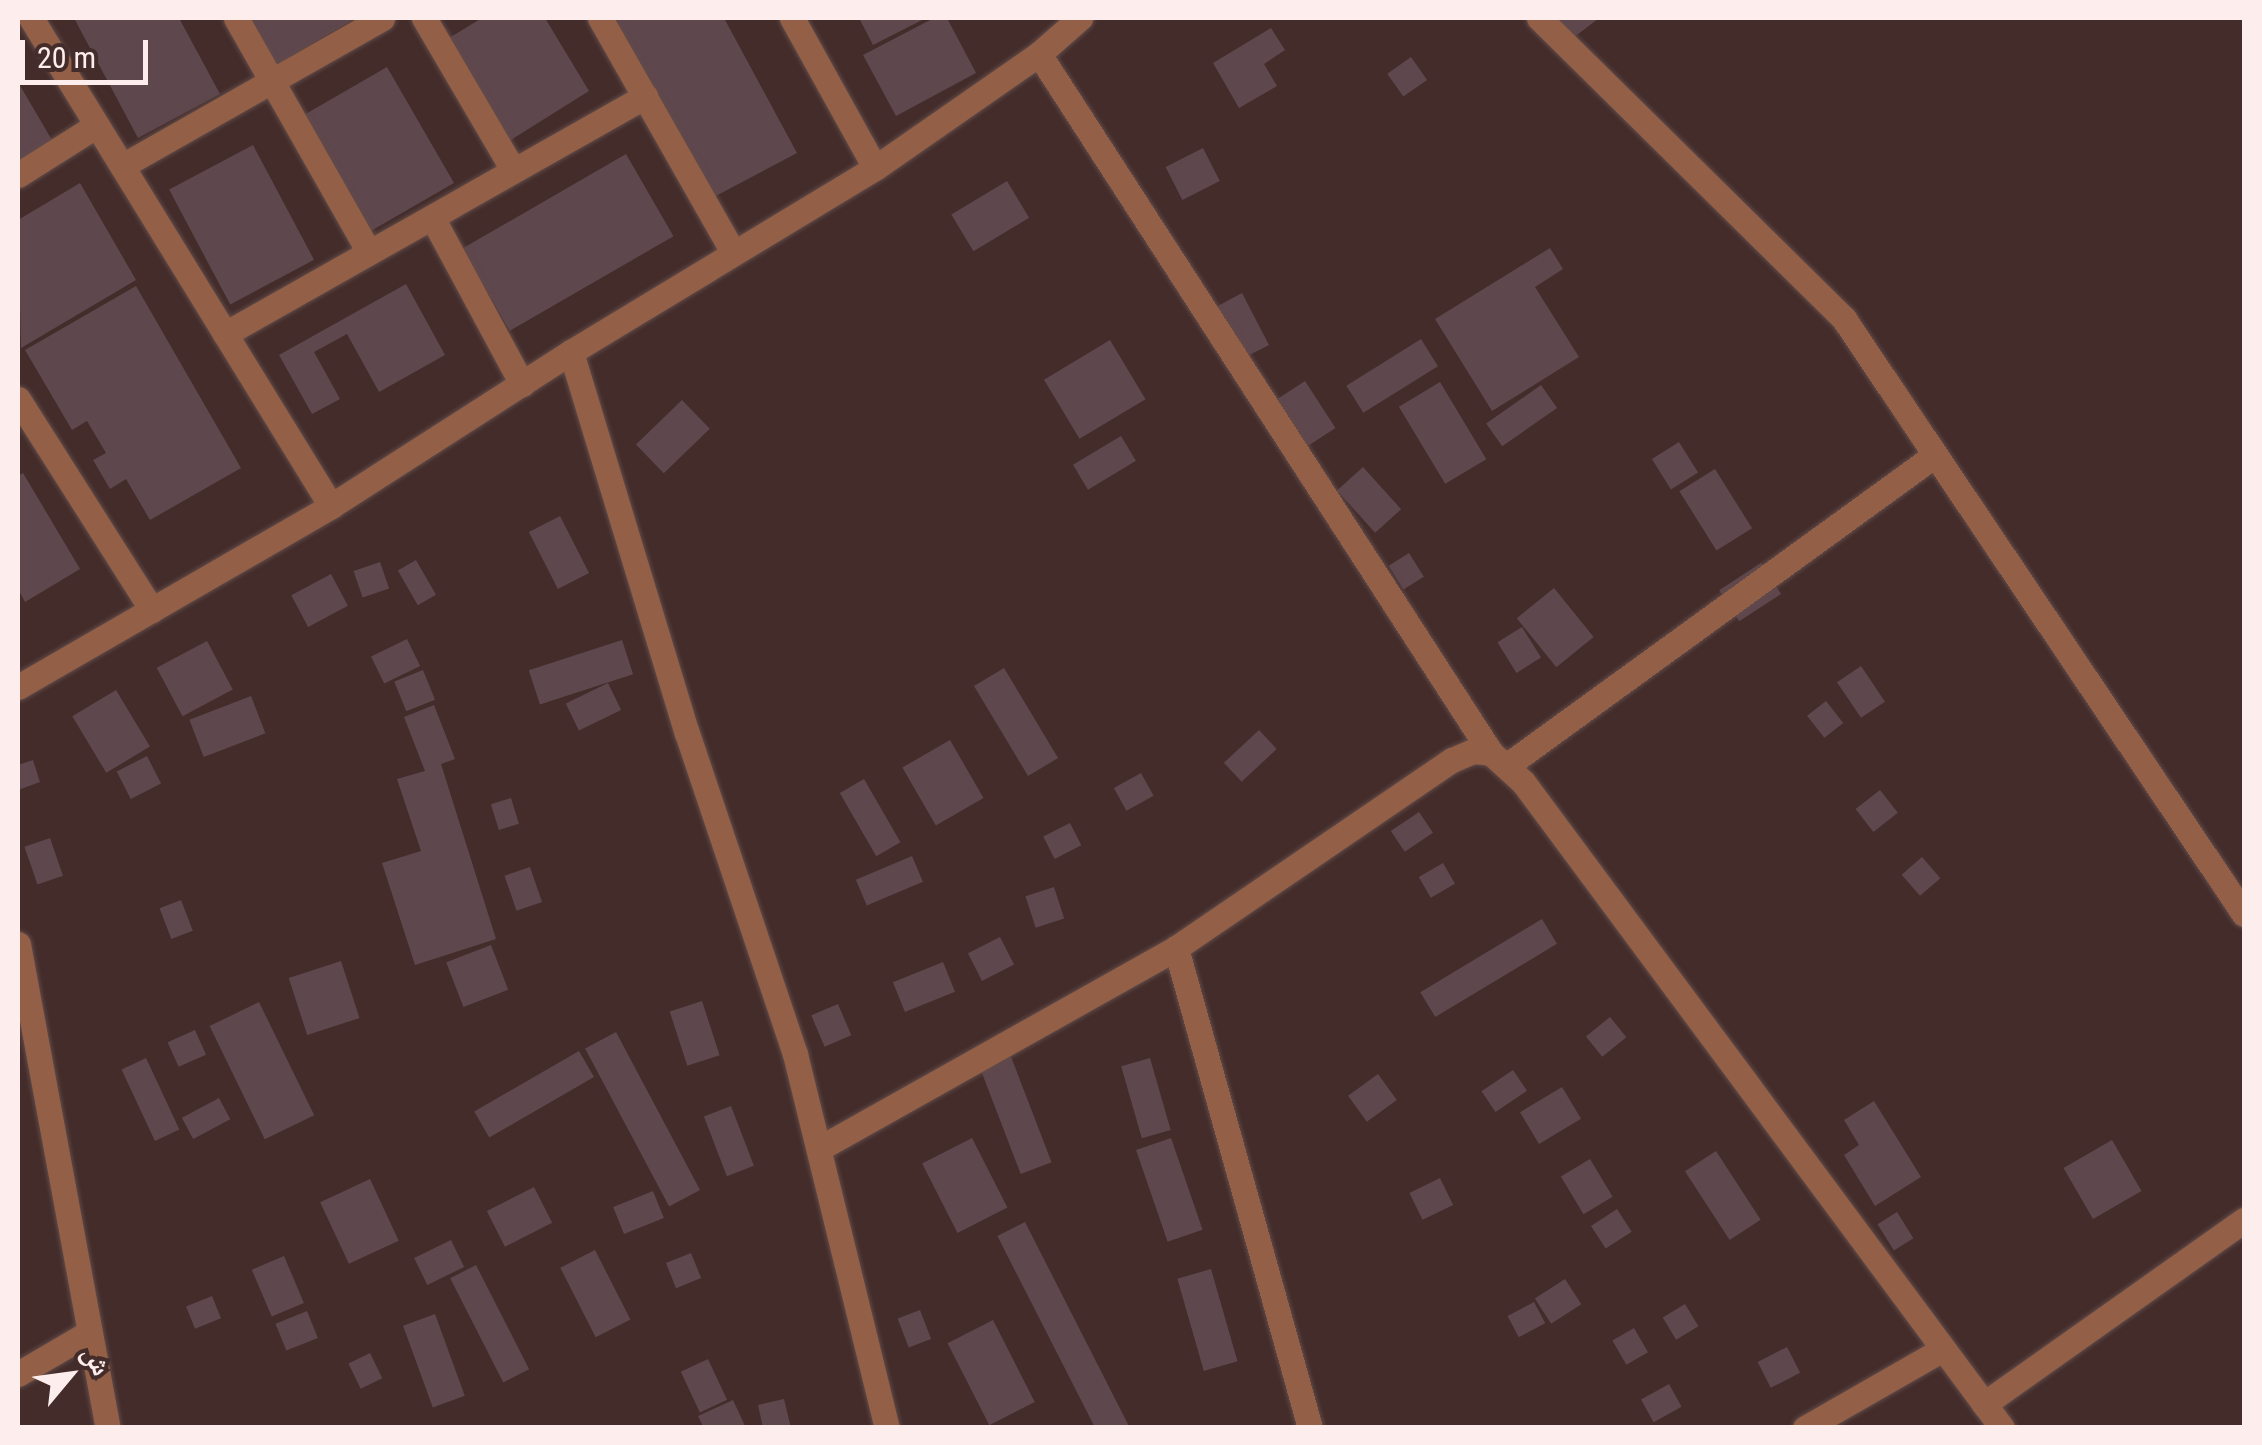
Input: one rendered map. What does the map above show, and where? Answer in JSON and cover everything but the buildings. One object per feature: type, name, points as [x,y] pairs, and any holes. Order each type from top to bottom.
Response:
[{"type":"street","points":[[32,18],[331,506]]},
{"type":"street","points":[[236,18],[369,252]]},
{"type":"street","points":[[122,166],[382,18]]},
{"type":"street","points":[[424,18],[514,170]]},
{"type":"street","points":[[600,18],[732,250]]},
{"type":"street","points":[[792,18],[875,168]]},
{"type":"street","points":[[18,687],[331,506],[732,250],[875,168],[1038,54],[1080,18]]},
{"type":"street","points":[[1539,18],[1844,319],[2244,914]]},
{"type":"street","points":[[1038,54],[1500,759],[2002,1428]]},
{"type":"street","points":[[225,334],[645,96]]},
{"type":"street","points":[[18,175],[97,125]]},
{"type":"street","points":[[432,217],[522,384]]},
{"type":"street","points":[[571,352],[820,1148],[887,1428]]},
{"type":"street","points":[[18,398],[152,610]]},
{"type":"street","points":[[1500,759],[1936,455]]},
{"type":"street","points":[[820,1148],[1176,948],[1452,760],[1472,751],[1500,759]]},
{"type":"street","points":[[18,944],[22,995],[108,1428]]},
{"type":"street","points":[[1176,948],[1310,1428]]},
{"type":"street","points":[[1984,1404],[2244,1220]]},
{"type":"street","points":[[18,1374],[90,1332]]},
{"type":"street","points":[[1805,1428],[1943,1349]]}]
